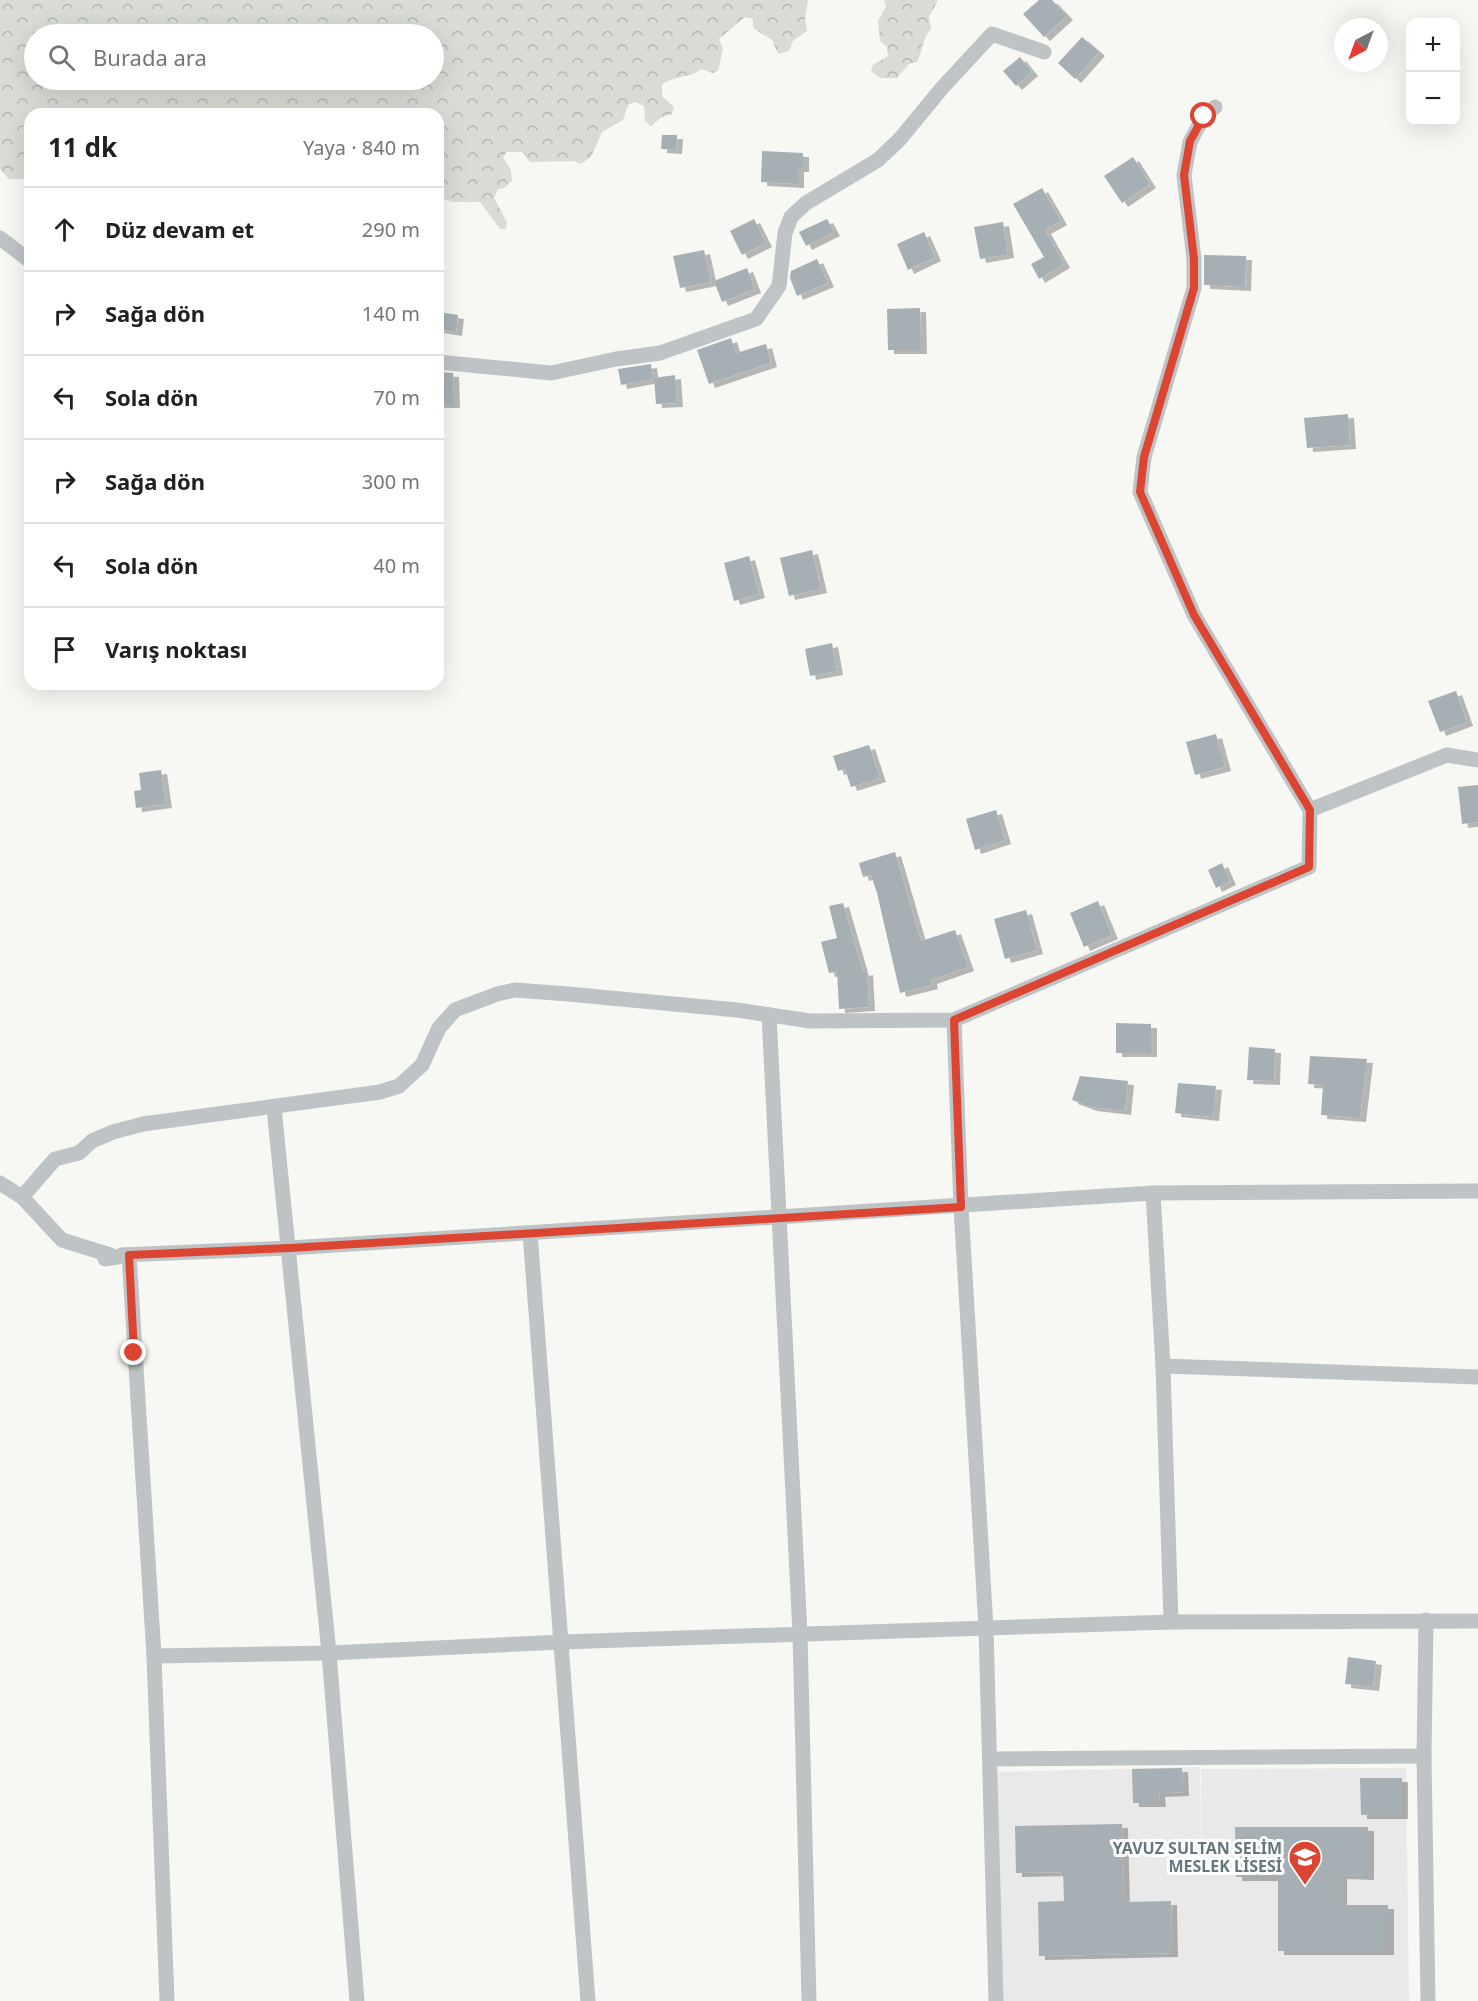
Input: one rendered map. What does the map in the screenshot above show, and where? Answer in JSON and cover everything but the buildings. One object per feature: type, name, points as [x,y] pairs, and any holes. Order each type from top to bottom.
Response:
[{"type":"street","points":[[444,363],[551,373],[616,359],[660,353],[756,319],[779,286],[785,233],[791,217],[806,203],[852,177],[885,153],[992,34],[1044,52]]},
{"type":"street","points":[[22,1197],[55,1159],[79,1153],[92,1141],[113,1132],[143,1124],[380,1092],[399,1086],[422,1065],[439,1028],[455,1010],[514,990],[810,1021],[954,1020],[1309,867],[1310,810],[1194,615],[1140,492],[1144,457],[1194,288],[1194,259],[1184,175],[1190,141],[1204,116],[1215,107]]},
{"type":"street","points":[[0,238],[24,256]]},
{"type":"street","points":[[1310,810],[1447,755],[1478,760]]},
{"type":"street","points":[[769,1015],[777,1218],[800,1634],[810,2001]]},
{"type":"street","points":[[954,1020],[961,1207],[986,1628],[996,2001]]},
{"type":"street","points":[[274,1107],[329,1653],[357,2001]]},
{"type":"street","points":[[0,1184],[22,1197],[62,1240],[110,1256],[290,1248],[1153,1193],[1478,1191]]},
{"type":"street","points":[[1153,1193],[1163,1366],[1171,1622]]},
{"type":"street","points":[[530,1233],[588,2001]]},
{"type":"street","points":[[129,1255],[154,1656],[167,2001]]},
{"type":"street","points":[[1163,1366],[1478,1377]]},
{"type":"street","points":[[1426,1620],[1424,1756],[1428,2001]]},
{"type":"street","points":[[154,1656],[329,1653],[562,1642],[1171,1622],[1478,1621]]},
{"type":"street","points":[[991,1759],[1424,1756]]},
{"type":"shaded area","points":[[1200,1767],[1202,1965],[1201,1769],[1406,1768],[1409,2001],[998,2001],[993,1772]]},
{"type":"green space","points":[[0,0],[808,0],[805,19],[807,31],[793,41],[789,51],[778,54],[772,40],[753,28],[753,19],[745,17],[719,39],[723,49],[718,71],[713,73],[701,69],[662,85],[662,96],[674,107],[672,114],[662,117],[651,126],[645,121],[644,106],[635,102],[628,105],[623,120],[602,132],[591,157],[581,164],[574,161],[530,162],[522,152],[507,152],[503,157],[511,170],[512,181],[504,188],[498,189],[494,198],[507,222],[506,229],[500,229],[480,202],[453,202],[444,199],[444,108],[24,108],[24,179],[9,179],[0,169]]},
{"type":"green space","points":[[884,0],[938,0],[929,17],[931,29],[917,62],[909,64],[897,78],[880,78],[871,71],[873,65],[888,56],[887,47],[880,41],[878,21],[886,6]]},
{"type":"place","name":"YAVUZ SULTAN SELİM MESLEK LİSESİ","points":[[1305,1886]]},
{"type":"route","points":[[134,1353],[129,1255],[290,1248],[961,1207],[954,1020],[1309,867],[1310,810],[1194,615],[1140,492],[1144,457],[1194,288],[1196,275],[1184,175],[1190,141],[1204,116]]}]
